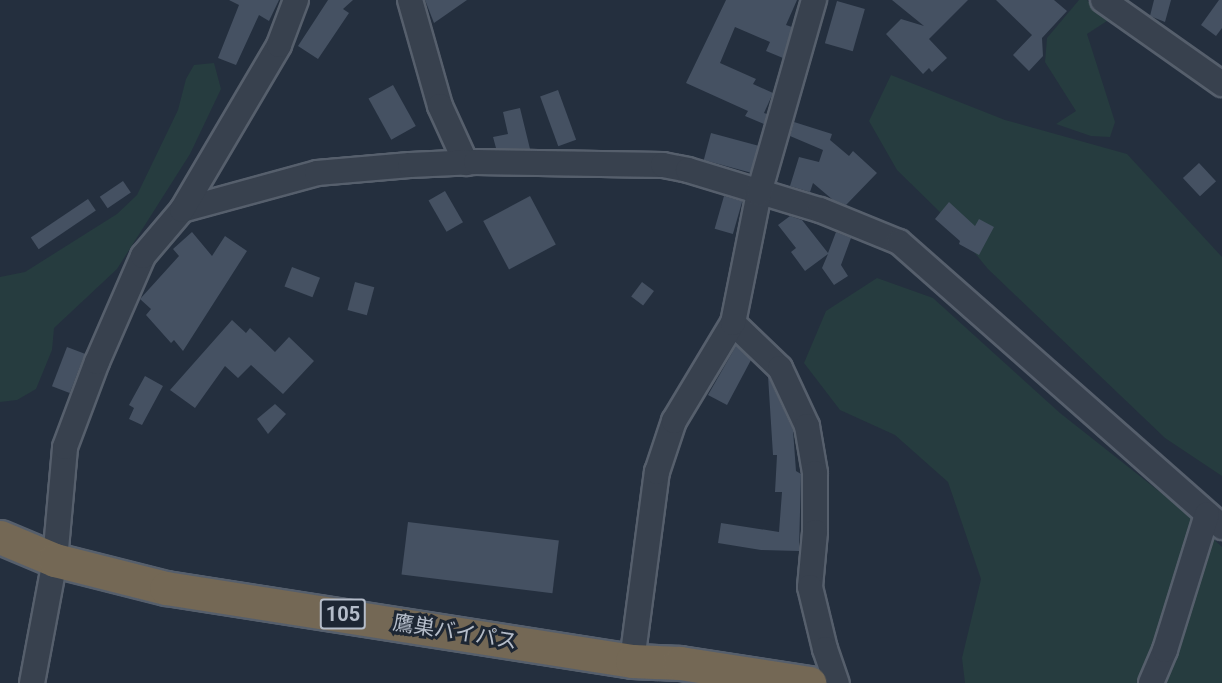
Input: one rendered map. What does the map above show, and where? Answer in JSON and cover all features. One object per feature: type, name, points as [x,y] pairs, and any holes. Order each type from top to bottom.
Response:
[{"type":"highway","name":"鷹巣バイパス","points":[[0,537],[55,560],[166,588],[632,661],[680,663],[809,683]]},
{"type":"street","points":[[32,683],[55,560],[65,447],[96,362],[143,256],[182,210],[279,45],[296,0]]},
{"type":"street","points":[[410,0],[440,105],[466,163]]},
{"type":"street","points":[[632,661],[657,472],[674,421],[733,323],[759,193],[814,0]]},
{"type":"street","points":[[1103,0],[1222,84]]},
{"type":"street","points":[[182,210],[317,173],[466,163],[663,165],[688,170],[820,210],[899,242],[1215,520],[1151,683]]},
{"type":"street","points":[[733,323],[780,368],[807,426],[815,473],[815,532],[810,587],[825,649],[837,683]]},
{"type":"green space","points":[[1079,0],[1087,0],[1110,19],[1087,34],[1115,122],[1110,137],[1091,136],[1056,124],[1076,111],[1045,62],[1047,38]]},
{"type":"green space","points":[[214,63],[221,89],[190,154],[117,269],[54,328],[52,350],[36,389],[17,400],[0,402],[0,277],[25,272],[117,214],[137,195],[178,110],[186,79],[194,65]]},
{"type":"green space","points":[[891,75],[1005,120],[1127,154],[1222,257],[1222,476],[1165,438],[988,269],[946,218],[897,170],[869,121]]},
{"type":"green space","points":[[877,278],[933,298],[1060,413],[1179,507],[1222,547],[1222,683],[965,683],[962,658],[981,579],[948,482],[895,435],[840,410],[804,363],[826,311]]},
{"type":"building","points":[[229,0],[279,0],[269,21],[259,15],[236,65],[218,58],[239,5]]},
{"type":"building","points":[[328,0],[353,0],[343,9],[349,13],[318,59],[298,46]]},
{"type":"building","points":[[425,0],[467,0],[434,23]]},
{"type":"building","points":[[726,0],[797,0],[786,25],[792,27],[783,58],[766,51],[770,42],[735,27],[720,63],[756,79],[753,84],[773,93],[764,113],[767,114],[764,124],[745,116],[748,111],[686,83]]},
{"type":"building","points":[[892,0],[968,0],[929,39],[947,58],[932,72],[929,68],[923,74],[886,34],[901,19],[924,26]]},
{"type":"building","points":[[996,0],[1054,0],[1067,11],[1042,38],[1043,56],[1029,71],[1013,55],[1032,35]]},
{"type":"building","points":[[1154,0],[1171,0],[1165,22],[1150,16]]},
{"type":"building","points":[[1219,0],[1222,0],[1222,28],[1216,36],[1201,25]]},
{"type":"building","points":[[837,1],[865,9],[853,51],[825,43]]},
{"type":"building","points":[[393,85],[416,126],[391,140],[369,99]]},
{"type":"building","points":[[558,90],[576,140],[558,146],[540,96]]},
{"type":"building","points":[[520,108],[530,149],[496,148],[493,137],[508,134],[503,112]]},
{"type":"building","points":[[794,122],[832,134],[830,140],[849,156],[853,151],[877,173],[846,205],[833,200],[813,183],[810,192],[790,186],[799,157],[819,162],[823,150],[790,136]]},
{"type":"building","points":[[711,133],[758,146],[751,173],[704,160]]},
{"type":"building","points":[[1199,163],[1216,181],[1200,196],[1183,178]]},
{"type":"building","points":[[123,181],[131,193],[108,208],[100,197]]},
{"type":"building","points":[[445,191],[463,222],[447,232],[429,200]]},
{"type":"building","points":[[530,196],[556,245],[509,269],[483,221]]},
{"type":"building","points":[[724,196],[742,201],[733,234],[715,229]]},
{"type":"building","points":[[88,199],[96,211],[39,249],[31,238]]},
{"type":"building","points":[[949,202],[975,226],[979,219],[994,227],[979,255],[959,244],[960,241],[935,219]]},
{"type":"building","points":[[790,216],[802,220],[828,253],[836,232],[851,238],[841,265],[848,276],[834,285],[822,268],[828,254],[805,271],[791,252],[796,248],[778,225]]},
{"type":"building","points":[[192,232],[212,256],[225,236],[247,251],[183,351],[174,340],[171,343],[146,315],[151,309],[140,299],[179,256],[173,249]]},
{"type":"building","points":[[292,267],[320,278],[312,297],[284,287]]},
{"type":"building","points":[[355,282],[374,287],[367,315],[347,310]]},
{"type":"building","points":[[642,282],[654,291],[643,305],[631,296]]},
{"type":"building","points":[[232,320],[246,333],[250,328],[275,352],[289,337],[314,361],[283,394],[251,365],[238,378],[225,366],[195,408],[170,390]]},
{"type":"building","points":[[736,346],[751,360],[727,405],[708,395]]},
{"type":"building","points":[[67,347],[85,354],[70,393],[52,386]]},
{"type":"building","points":[[145,376],[163,386],[142,425],[129,419],[134,408],[129,405]]},
{"type":"building","points":[[768,376],[793,430],[796,471],[801,474],[799,551],[761,550],[718,543],[721,523],[779,532],[782,492],[775,492],[777,455],[773,455]]},
{"type":"building","points":[[275,404],[286,414],[268,434],[257,419]]},
{"type":"building","points":[[408,522],[559,541],[552,593],[402,575]]}]
